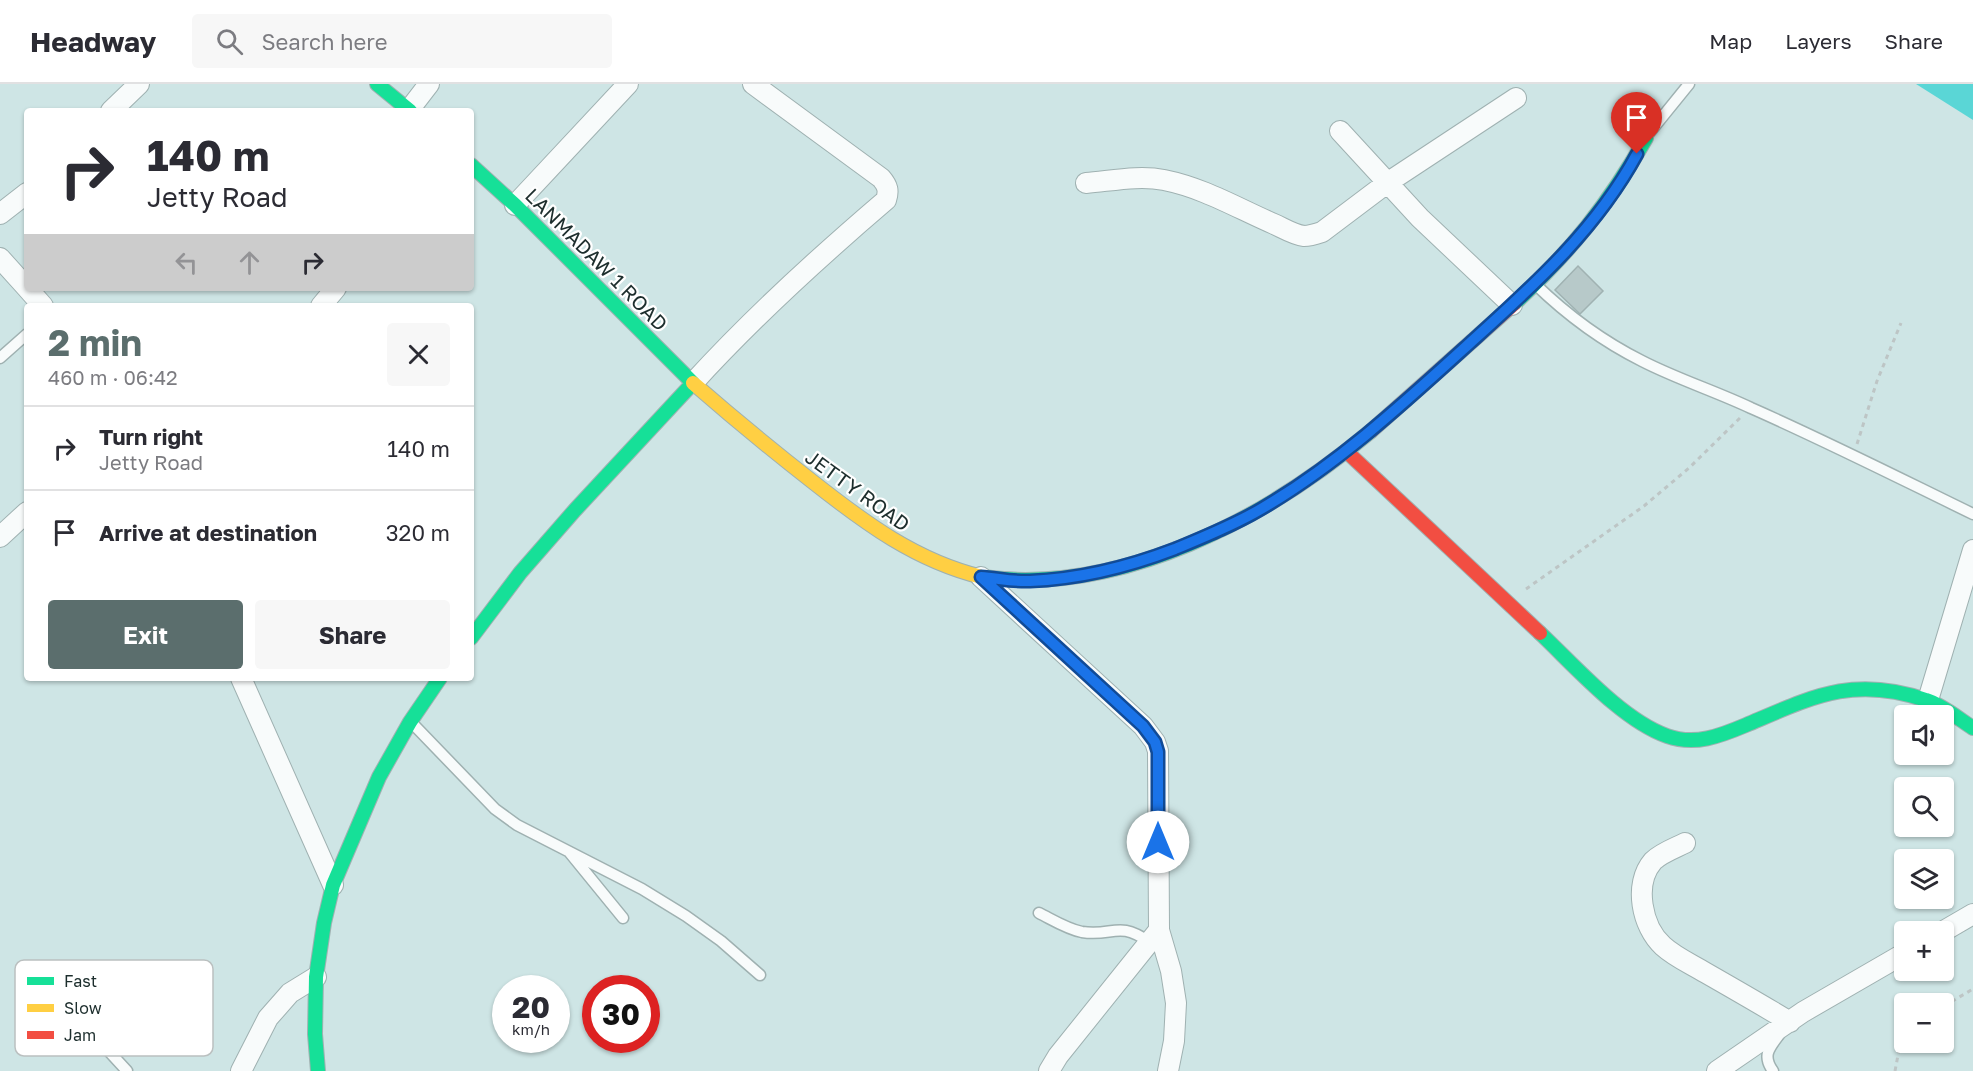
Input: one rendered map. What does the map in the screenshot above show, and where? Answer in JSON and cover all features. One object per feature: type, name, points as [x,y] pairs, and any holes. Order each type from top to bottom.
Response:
[{"type":"main road","points":[[377,84],[406,108]]},
{"type":"main road","name":"JETTY ROAD","points":[[693,383],[767,447],[874,530],[913,553],[981,577],[1028,582],[1081,578],[1135,564],[1231,525],[1304,483],[1346,451],[1407,400],[1512,305],[1574,244],[1608,202],[1646,138]]},
{"type":"main road","name":"LANMADAW 1 ROAD","points":[[474,168],[515,205],[693,383]]},
{"type":"main road","points":[[474,634],[520,573],[693,383]]},
{"type":"main road","points":[[1346,451],[1622,710],[1666,736],[1686,741],[1718,737],[1812,697],[1847,689],[1893,692],[1928,700],[1973,728]]},
{"type":"main road","points":[[318,1071],[315,1034],[316,977],[324,923],[333,885],[379,777],[410,722],[438,681]]},
{"type":"street","points":[[114,108],[139,84]]},
{"type":"street","points":[[412,108],[429,84]]},
{"type":"street","points":[[515,205],[628,84]]},
{"type":"street","points":[[693,383],[731,342],[810,265],[886,200],[889,193],[887,184],[881,178],[753,84]]},
{"type":"street","points":[[1086,183],[1161,179],[1193,187],[1302,236],[1322,232],[1387,183],[1515,98]]},
{"type":"street","points":[[1340,131],[1420,218],[1512,305]]},
{"type":"street","points":[[0,214],[24,195]]},
{"type":"street","points":[[0,258],[24,285]]},
{"type":"street","points":[[30,291],[40,303]]},
{"type":"street","points":[[324,303],[334,291]]},
{"type":"street","points":[[0,537],[24,515]]},
{"type":"street","points":[[1928,700],[1973,550]]},
{"type":"street","points":[[981,577],[1143,726],[1155,742],[1158,752],[1154,936],[1171,971],[1176,1003],[1174,1041],[1168,1071]]},
{"type":"street","points":[[242,681],[333,885]]},
{"type":"street","points":[[1685,843],[1653,861],[1642,884],[1641,897],[1647,921],[1654,936],[1676,956],[1790,1022]]},
{"type":"street","points":[[1954,925],[1973,914]]},
{"type":"street","points":[[1049,1071],[1058,1056],[1154,936]]},
{"type":"street","points":[[1717,1071],[1828,996],[1894,959]]},
{"type":"street","points":[[241,1071],[268,1018],[290,993],[316,977]]},
{"type":"lane","points":[[1646,138],[1689,84]]},
{"type":"lane","points":[[1535,284],[1562,310],[1588,330],[1642,361],[1750,407],[1973,514]]},
{"type":"lane","points":[[0,358],[24,337]]},
{"type":"lane","points":[[410,722],[495,809],[517,825],[566,848],[686,916],[721,941],[760,975]]},
{"type":"lane","points":[[566,848],[623,918]]},
{"type":"lane","points":[[1039,913],[1071,929],[1098,933],[1122,929],[1154,936]]},
{"type":"lane","points":[[1773,1071],[1766,1060],[1767,1053],[1790,1022]]},
{"type":"lane","points":[[113,1056],[127,1071]]},
{"type":"path","points":[[1853,455],[1877,381],[1901,323]]},
{"type":"path","points":[[1507,602],[1644,506],[1689,468],[1750,407]]},
{"type":"path","points":[[1954,1000],[1973,989]]},
{"type":"path","points":[[1894,1071],[1898,1053]]},
{"type":"water","points":[[1916,84],[1973,84],[1973,120]]},
{"type":"building","points":[[1578,266],[1603,291],[1580,314],[1555,290]]},
{"type":"traffic: fast","points":[[377,84],[406,108]]},
{"type":"traffic: fast","points":[[1515,303],[1571,246],[1603,206],[1646,138]]},
{"type":"traffic: fast","points":[[474,168],[515,205],[693,383],[520,573],[474,634]]},
{"type":"traffic: fast","points":[[982,577],[1035,580],[1087,574],[1139,562],[1190,544],[1286,493],[1371,431]]},
{"type":"traffic: fast","points":[[1540,633],[1616,705],[1650,728],[1677,739],[1697,740],[1717,736],[1813,698],[1833,693],[1876,689],[1932,702],[1973,728]]},
{"type":"traffic: fast","points":[[318,1071],[315,1034],[316,977],[324,923],[333,885],[379,777],[410,722],[438,681]]},
{"type":"traffic: slow","points":[[693,383],[782,458],[872,526],[913,551],[958,570],[982,577]]},
{"type":"traffic: jam","points":[[1371,431],[1515,303]]},
{"type":"traffic: jam","points":[[1346,451],[1540,633]]},
{"type":"route","points":[[1158,842],[1158,752],[1155,742],[1143,726],[981,577],[1028,582],[1081,578],[1135,564],[1231,525],[1304,483],[1399,407],[1535,284],[1574,244],[1608,202],[1637,154]]}]
